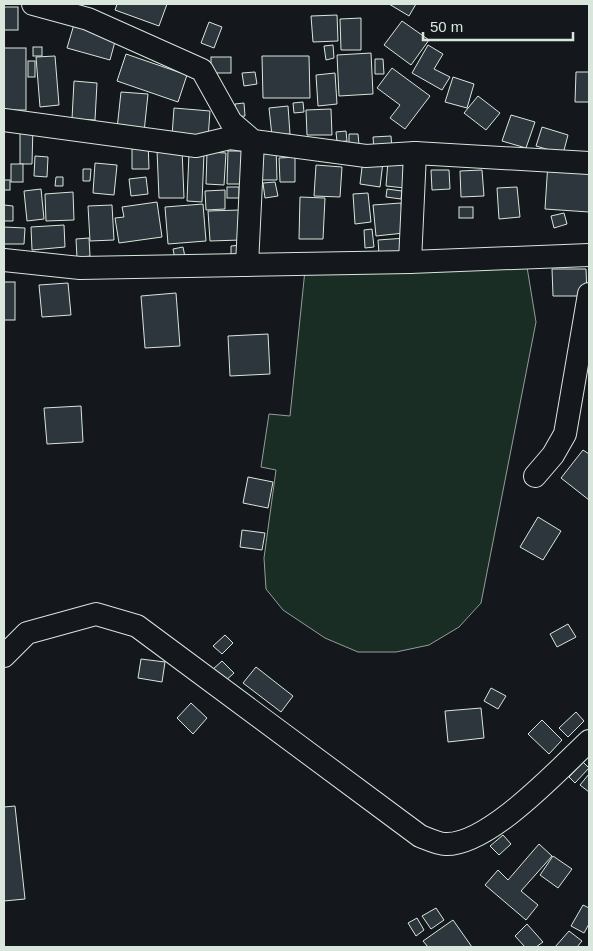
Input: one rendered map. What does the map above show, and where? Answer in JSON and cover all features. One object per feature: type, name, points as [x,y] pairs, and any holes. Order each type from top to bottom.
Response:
[{"type":"street","points":[[33,4],[88,19],[202,70],[231,122],[252,141]]},
{"type":"street","points":[[4,120],[196,146],[230,138],[366,156],[416,153],[589,163]]},
{"type":"street","points":[[247,265],[252,141]]},
{"type":"street","points":[[410,262],[416,153]]},
{"type":"street","points":[[4,260],[80,268],[410,262],[589,255]]},
{"type":"street","points":[[535,476],[553,455],[565,434],[589,294]]},
{"type":"street","points":[[4,656],[27,633],[96,614],[137,626],[420,836],[445,844],[475,838],[504,819],[589,742]]},
{"type":"green space","points":[[527,267],[536,322],[481,603],[459,627],[429,645],[396,652],[358,652],[325,638],[283,610],[266,589],[264,558],[276,470],[261,467],[269,414],[290,416],[305,270]]},
{"type":"building","points":[[117,4],[167,4],[159,26],[115,10]]},
{"type":"building","points":[[389,4],[416,4],[409,16]]},
{"type":"building","points":[[4,7],[18,7],[18,30],[4,30]]},
{"type":"building","points":[[337,15],[338,41],[313,42],[311,16]]},
{"type":"building","points":[[361,18],[361,50],[341,50],[340,19]]},
{"type":"building","points":[[75,21],[117,34],[110,60],[67,48]]},
{"type":"building","points":[[402,21],[429,40],[411,65],[384,45]]},
{"type":"building","points":[[209,22],[222,27],[214,48],[201,43]]},
{"type":"building","points":[[333,45],[334,58],[326,60],[324,46]]},
{"type":"building","points":[[428,45],[443,54],[434,69],[450,77],[442,90],[412,73]]},
{"type":"building","points":[[33,47],[42,47],[42,56],[33,56]]},
{"type":"building","points":[[4,48],[26,48],[26,110],[4,110]]},
{"type":"building","points":[[371,53],[373,94],[339,96],[337,55]]},
{"type":"building","points":[[126,54],[187,75],[178,102],[117,81]]},
{"type":"building","points":[[55,56],[59,105],[40,107],[36,57]]},
{"type":"building","points":[[262,56],[309,56],[310,98],[263,98]]},
{"type":"building","points":[[211,57],[231,57],[231,73],[211,73]]},
{"type":"building","points":[[375,59],[383,59],[384,74],[375,74]]},
{"type":"building","points":[[28,61],[35,61],[35,77],[28,77]]},
{"type":"building","points":[[392,68],[430,96],[405,129],[390,118],[400,105],[377,88]]},
{"type":"building","points":[[255,72],[257,84],[244,86],[242,73]]},
{"type":"building","points":[[576,72],[589,72],[589,102],[575,102]]},
{"type":"building","points":[[335,73],[337,104],[318,106],[316,75]]},
{"type":"building","points":[[453,77],[474,84],[467,108],[445,102]]},
{"type":"building","points":[[74,81],[97,83],[95,120],[72,119]]},
{"type":"building","points":[[121,92],[148,94],[144,132],[117,129]]},
{"type":"building","points":[[478,96],[500,113],[486,130],[464,113]]},
{"type":"building","points":[[303,102],[304,112],[294,113],[293,103]]},
{"type":"building","points":[[244,103],[245,116],[236,117],[235,104]]},
{"type":"building","points":[[288,106],[290,134],[272,136],[269,108]]},
{"type":"building","points":[[174,108],[210,111],[208,139],[172,136]]},
{"type":"building","points":[[331,109],[332,135],[307,135],[306,110]]},
{"type":"building","points":[[511,115],[535,122],[526,148],[502,141]]},
{"type":"building","points":[[20,124],[33,125],[32,164],[20,164]]},
{"type":"building","points":[[542,127],[568,135],[563,154],[536,146]]},
{"type":"building","points":[[346,131],[347,141],[337,142],[336,132]]},
{"type":"building","points":[[349,134],[358,134],[359,145],[349,145]]},
{"type":"building","points":[[391,136],[392,149],[374,150],[373,137]]},
{"type":"building","points":[[132,141],[148,141],[149,169],[132,169]]},
{"type":"building","points":[[276,146],[277,180],[262,180],[262,147]]},
{"type":"building","points":[[182,149],[184,198],[159,198],[157,150]]},
{"type":"building","points":[[228,151],[248,151],[248,184],[227,184]]},
{"type":"building","points":[[189,152],[204,153],[202,202],[187,201]]},
{"type":"building","points":[[207,152],[226,153],[224,185],[206,184]]},
{"type":"building","points":[[35,156],[48,157],[47,177],[34,176]]},
{"type":"building","points":[[295,157],[295,182],[280,182],[279,158]]},
{"type":"building","points":[[363,159],[383,162],[380,187],[360,184]]},
{"type":"building","points":[[388,161],[408,163],[405,188],[386,186]]},
{"type":"building","points":[[548,162],[589,164],[589,212],[545,209]]},
{"type":"building","points":[[95,163],[117,165],[114,195],[93,193]]},
{"type":"building","points":[[11,164],[23,164],[23,182],[11,182]]},
{"type":"building","points":[[316,165],[342,167],[340,197],[314,196]]},
{"type":"building","points":[[83,169],[91,169],[90,181],[83,181]]},
{"type":"building","points":[[431,170],[449,170],[450,189],[432,190]]},
{"type":"building","points":[[482,170],[484,196],[461,197],[460,171]]},
{"type":"building","points":[[56,177],[63,177],[63,186],[55,186]]},
{"type":"building","points":[[146,177],[148,194],[131,196],[129,179]]},
{"type":"building","points":[[4,180],[10,180],[10,190],[4,190]]},
{"type":"building","points":[[275,182],[278,196],[265,198],[263,183]]},
{"type":"building","points":[[227,187],[239,187],[239,198],[227,198]]},
{"type":"building","points":[[517,187],[520,217],[499,219],[497,188]]},
{"type":"building","points":[[41,189],[44,219],[27,221],[24,191]]},
{"type":"building","points":[[387,189],[402,191],[401,199],[386,197]]},
{"type":"building","points":[[225,190],[225,209],[206,210],[205,191]]},
{"type":"building","points":[[73,192],[74,220],[46,221],[45,194]]},
{"type":"building","points":[[368,193],[371,222],[355,224],[353,194]]},
{"type":"building","points":[[300,197],[325,198],[323,239],[299,239]]},
{"type":"building","points":[[157,202],[162,237],[119,243],[115,218],[124,217],[122,207]]},
{"type":"building","points":[[401,203],[404,233],[376,236],[373,205]]},
{"type":"building","points":[[203,204],[206,241],[168,244],[165,207]]},
{"type":"building","points":[[4,205],[13,206],[13,221],[4,221]]},
{"type":"building","points":[[112,205],[114,240],[90,241],[88,206]]},
{"type":"building","points":[[459,207],[473,207],[473,218],[459,218]]},
{"type":"building","points":[[240,210],[241,240],[210,241],[208,211]]},
{"type":"building","points":[[564,213],[567,224],[554,228],[551,216]]},
{"type":"building","points":[[64,225],[65,247],[32,250],[31,227]]},
{"type":"building","points":[[4,227],[25,228],[24,244],[4,244]]},
{"type":"building","points":[[372,229],[374,247],[365,248],[364,230]]},
{"type":"building","points":[[89,238],[90,256],[77,258],[76,239]]},
{"type":"building","points":[[406,238],[407,252],[379,254],[378,240]]},
{"type":"building","points":[[242,245],[243,256],[231,256],[231,246]]},
{"type":"building","points":[[183,247],[185,257],[175,259],[173,249]]},
{"type":"building","points":[[552,269],[586,269],[587,296],[553,296]]},
{"type":"building","points":[[4,282],[15,282],[15,320],[4,320]]},
{"type":"building","points":[[68,283],[71,315],[42,317],[39,285]]},
{"type":"building","points":[[176,293],[180,346],[145,348],[141,296]]},
{"type":"building","points":[[268,334],[270,374],[230,376],[228,336]]},
{"type":"building","points":[[81,406],[83,442],[47,444],[44,408]]},
{"type":"building","points":[[583,450],[589,454],[589,500],[561,478]]},
{"type":"building","points":[[248,477],[273,482],[268,508],[243,503]]},
{"type":"building","points":[[538,517],[561,531],[543,560],[520,547]]},
{"type":"building","points":[[242,530],[265,533],[262,550],[240,547]]},
{"type":"building","points":[[568,624],[576,637],[557,647],[550,634]]},
{"type":"building","points":[[225,635],[233,643],[222,654],[213,646]]},
{"type":"building","points":[[141,659],[165,662],[162,682],[138,678]]},
{"type":"building","points":[[222,661],[234,673],[224,682],[212,670]]},
{"type":"building","points":[[256,667],[293,696],[281,712],[243,683]]},
{"type":"building","points":[[491,688],[506,696],[498,709],[484,701]]},
{"type":"building","points":[[191,703],[207,718],[193,734],[177,718]]},
{"type":"building","points":[[481,708],[484,738],[448,742],[445,711]]},
{"type":"building","points":[[576,712],[584,721],[568,737],[559,728]]},
{"type":"building","points":[[542,720],[562,740],[549,754],[528,734]]},
{"type":"building","points":[[583,762],[589,768],[575,783],[569,777]]},
{"type":"building","points":[[589,774],[589,792],[580,785]]},
{"type":"building","points":[[15,806],[25,899],[4,901],[4,807]]},
{"type":"building","points":[[503,835],[511,844],[499,855],[490,846]]},
{"type":"building","points":[[539,844],[552,856],[521,891],[538,905],[526,920],[485,885],[498,870],[508,880]]},
{"type":"building","points":[[553,856],[572,869],[558,888],[540,875]]},
{"type":"building","points":[[583,905],[589,908],[589,924],[584,933],[571,926]]},
{"type":"building","points":[[436,908],[444,920],[431,929],[422,916]]},
{"type":"building","points":[[417,918],[424,930],[416,936],[408,923]]},
{"type":"building","points":[[453,920],[472,947],[428,947],[423,941]]},
{"type":"building","points":[[527,924],[543,942],[536,947],[525,947],[515,936]]},
{"type":"building","points":[[569,931],[582,941],[577,947],[555,947]]}]
